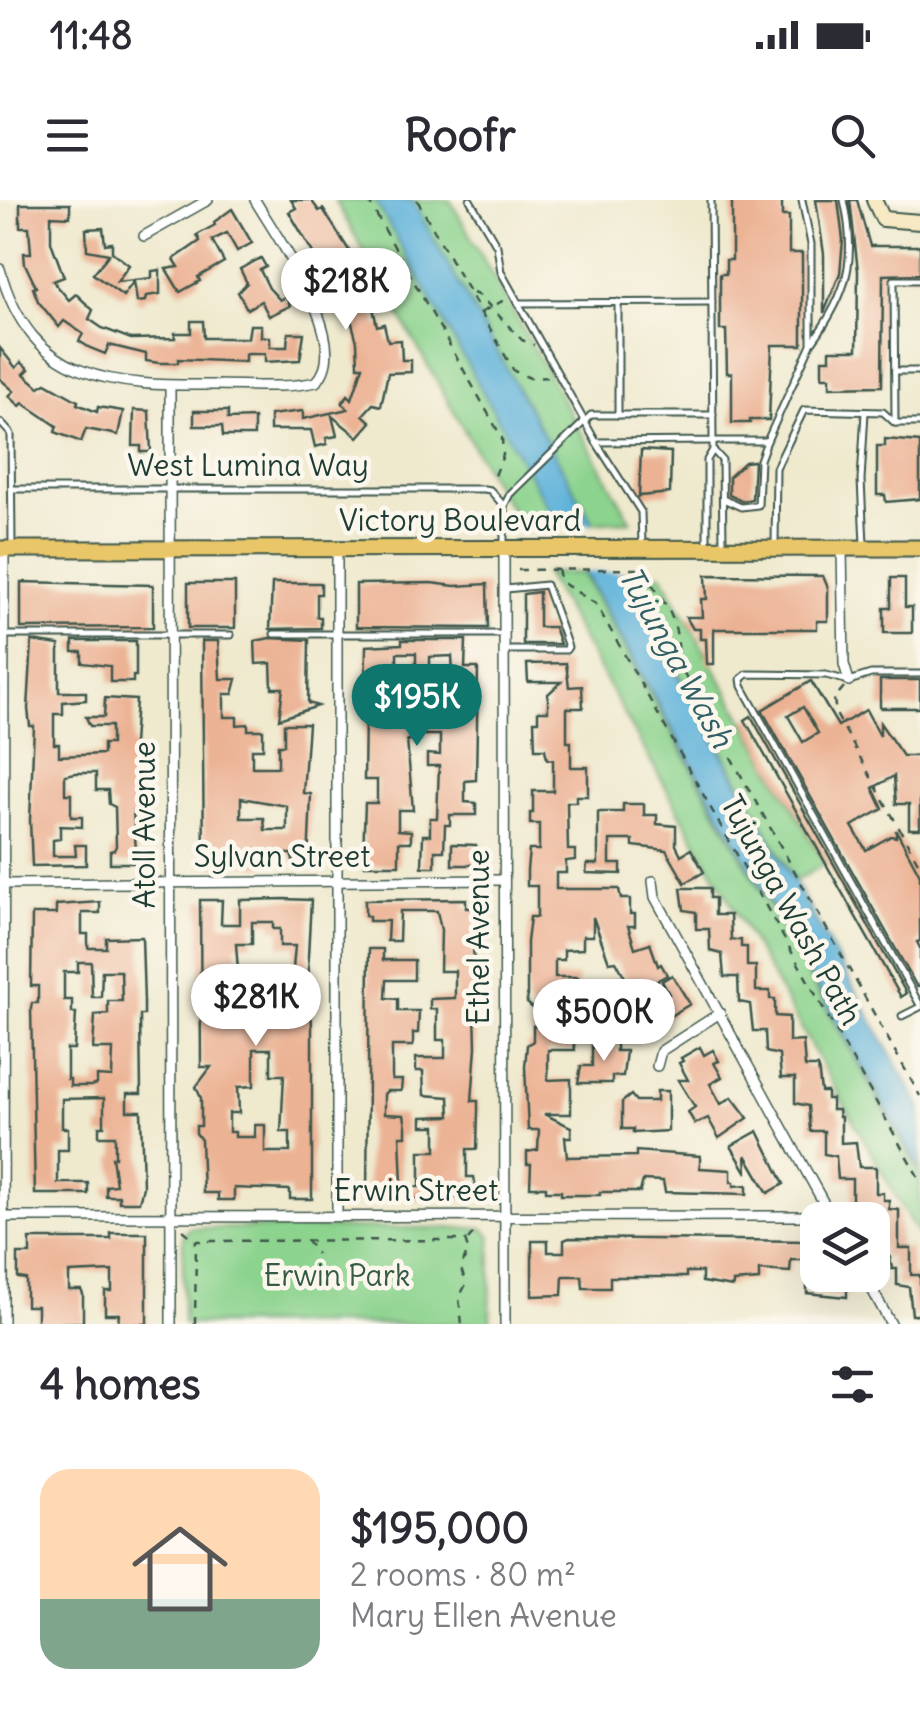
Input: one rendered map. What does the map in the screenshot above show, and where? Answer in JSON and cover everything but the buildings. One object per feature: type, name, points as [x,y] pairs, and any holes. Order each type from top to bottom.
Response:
[{"type":"main road","name":"Victory Boulevard","points":[[5,549],[920,548]]},
{"type":"street","points":[[144,236],[208,200]]},
{"type":"street","points":[[0,269],[8,297],[38,342],[59,359],[106,380],[170,386],[316,382],[325,374],[326,338],[320,315],[255,200]]},
{"type":"street","points":[[874,200],[883,218],[920,222]]},
{"type":"street","name":"Atoll Avenue","points":[[170,386],[172,1324]]},
{"type":"street","points":[[337,548],[337,1216]]},
{"type":"street","points":[[842,548],[844,664],[849,682]]},
{"type":"street","points":[[3,1324],[5,549]]},
{"type":"street","name":"Ethel Avenue","points":[[504,549],[505,1324]]},
{"type":"street","name":"Sylvan Street","points":[[2,884],[504,880]]},
{"type":"street","points":[[652,881],[655,896],[823,1202]]},
{"type":"street","points":[[656,1066],[660,1051],[720,1014]]},
{"type":"street","name":"Erwin Street","points":[[1,1216],[800,1218]]},
{"type":"street","points":[[873,1292],[891,1324]]},
{"type":"lane","points":[[470,200],[497,246],[500,272],[596,442],[641,512],[634,548]]},
{"type":"lane","points":[[711,200],[713,450],[707,460],[715,548]]},
{"type":"lane","points":[[802,200],[811,244],[812,344]]},
{"type":"lane","points":[[723,499],[741,507],[758,505],[760,460],[766,441],[849,277],[844,200]]},
{"type":"lane","points":[[895,423],[894,280],[920,280]]},
{"type":"lane","points":[[618,302],[618,415]]},
{"type":"lane","points":[[518,303],[712,302]]},
{"type":"lane","points":[[894,371],[920,371]]},
{"type":"lane","points":[[775,548],[776,468],[804,410],[883,412],[895,423],[920,423]]},
{"type":"lane","points":[[864,547],[860,480],[865,412]]},
{"type":"lane","points":[[504,549],[504,506],[521,481],[591,415],[713,416]]},
{"type":"lane","points":[[0,422],[12,434],[12,503],[5,549]]},
{"type":"lane","points":[[596,442],[766,441]]},
{"type":"lane","points":[[713,450],[722,460],[723,499],[715,548]]},
{"type":"lane","name":"West Lumina Way","points":[[12,489],[487,489]]},
{"type":"lane","points":[[487,489],[504,506]]},
{"type":"lane","points":[[0,503],[12,503]]},
{"type":"lane","points":[[504,590],[546,586],[568,646],[566,650],[504,650]]},
{"type":"lane","points":[[274,634],[505,634]]},
{"type":"lane","points":[[2,635],[232,636]]},
{"type":"lane","points":[[902,1016],[920,1006],[917,992],[742,686],[742,679],[747,674],[826,675],[849,682],[871,674],[920,674]]},
{"type":"path","points":[[368,200],[502,438],[503,455],[487,489]]},
{"type":"path","points":[[417,200],[514,371],[530,378],[558,375]]},
{"type":"path","points":[[470,293],[480,296],[522,340],[540,344]]},
{"type":"path","points":[[480,312],[513,295]]},
{"type":"path","name":"Tujunga Wash Path","points":[[558,569],[561,582],[596,604],[920,1180]]},
{"type":"path","name":"Tujunga Wash Path","points":[[518,570],[646,569],[650,583],[670,613],[677,633],[680,666],[920,1096]]},
{"type":"path","points":[[849,682],[834,699],[836,714],[920,866]]},
{"type":"path","points":[[466,1242],[478,1226]]},
{"type":"path","points":[[182,1230],[196,1241],[466,1242]]},
{"type":"path","points":[[305,1239],[317,1254]]},
{"type":"path","points":[[195,1324],[196,1241]]},
{"type":"path","points":[[462,1324],[459,1298],[466,1284],[462,1269],[468,1249],[466,1242]]},
{"type":"green space","points":[[335,200],[450,200],[631,521],[520,521],[498,490]]},
{"type":"green space","points":[[545,573],[582,573],[920,1174],[920,1239]]},
{"type":"green space","points":[[623,573],[661,574],[825,864],[795,881]]},
{"type":"green space","name":"Erwin Park","points":[[189,1228],[483,1228],[491,1236],[490,1324],[183,1324],[183,1236]]},
{"type":"water","points":[[375,200],[412,200],[920,1106],[920,1169],[511,443]]},
{"type":"pier","points":[[600,524],[626,572],[577,572],[549,525]]},
{"type":"water label","name":"Tujunga Wash","points":[[676,657]]}]
